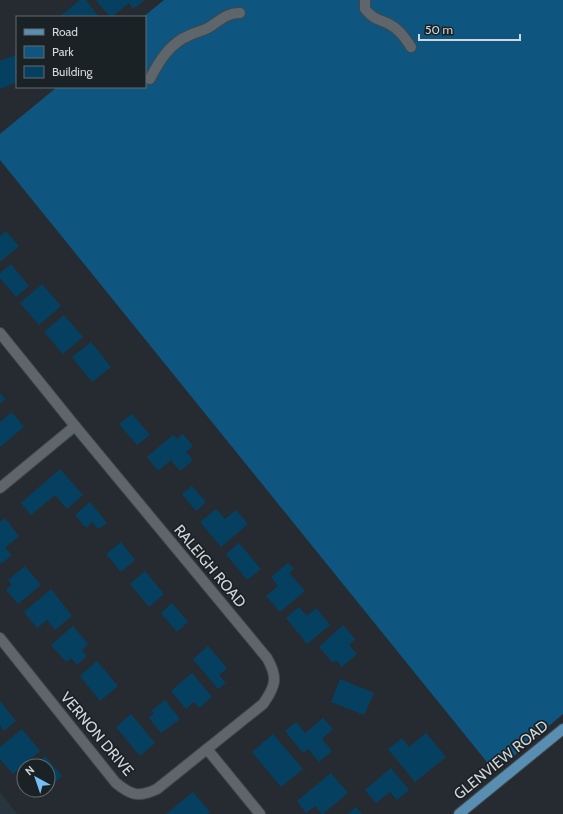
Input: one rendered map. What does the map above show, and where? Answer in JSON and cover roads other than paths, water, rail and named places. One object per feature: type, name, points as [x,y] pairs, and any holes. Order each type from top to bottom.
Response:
[{"type":"main road","name":"GLENVIEW ROAD","points":[[459,814],[563,729]]},
{"type":"street","points":[[365,0],[364,9],[369,15],[389,24],[397,30],[411,47]]},
{"type":"street","points":[[150,79],[157,64],[171,47],[180,40],[202,32],[227,16],[240,13]]},
{"type":"street","name":"RALEIGH ROAD","points":[[0,333],[267,658],[272,668],[275,679],[269,695],[263,704],[207,749]]},
{"type":"street","points":[[0,488],[75,426]]},
{"type":"street","name":"VERNON DRIVE","points":[[0,638],[116,783],[126,791],[141,795],[156,789],[207,749]]},
{"type":"street","points":[[207,749],[260,814]]}]
